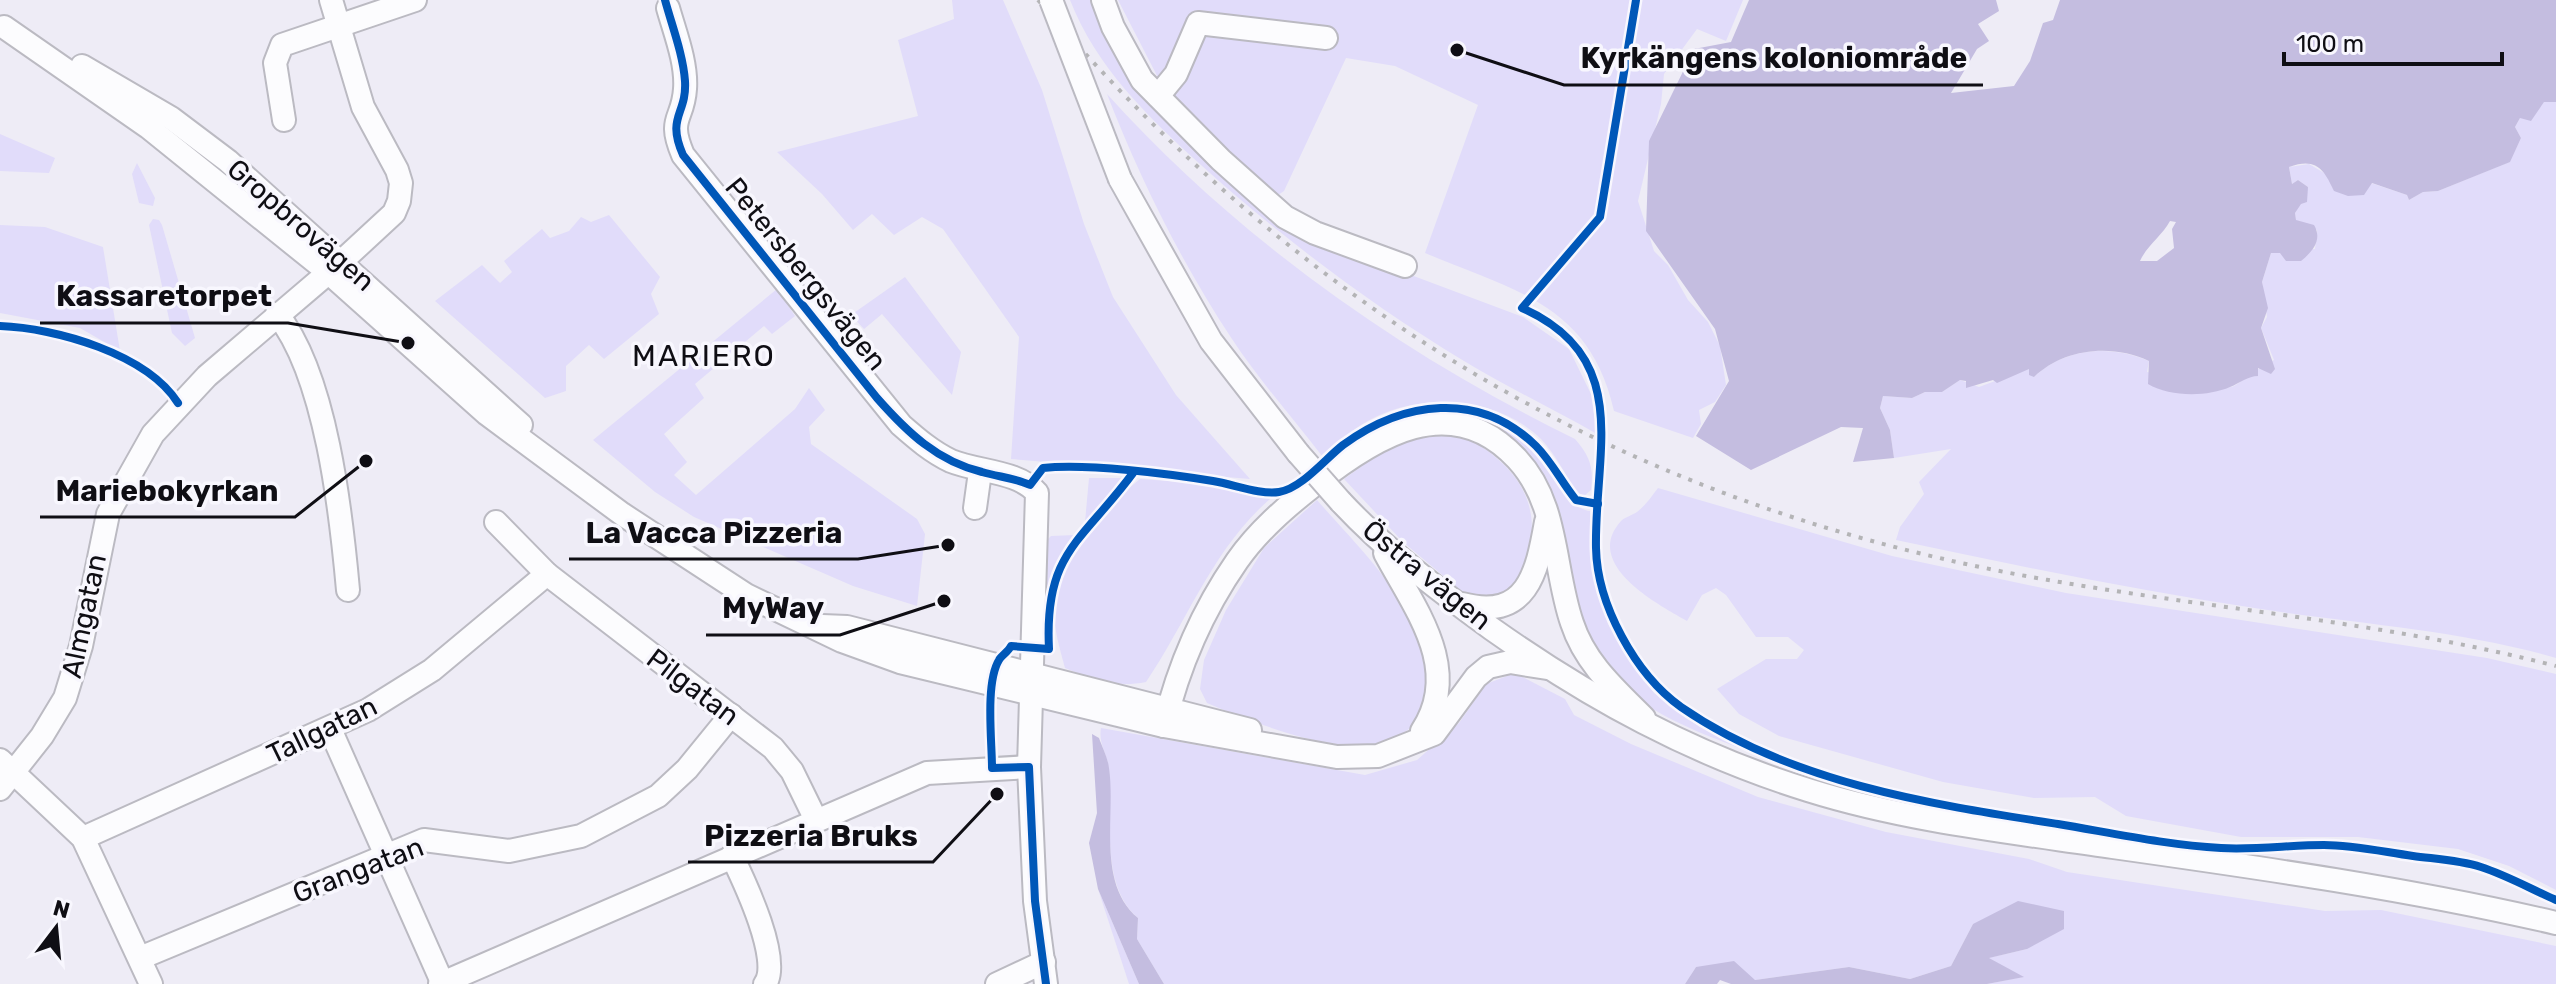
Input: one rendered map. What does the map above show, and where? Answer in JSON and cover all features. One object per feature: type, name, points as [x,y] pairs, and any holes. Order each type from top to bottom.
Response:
[{"type":"street","name":"Almgatan","points":[[5,774],[65,698],[81,646],[108,514],[136,459],[178,403],[394,213],[401,183],[363,107],[331,0]]},
{"type":"street","points":[[284,120],[275,63],[277,51],[294,39],[415,0]]},
{"type":"street","name":"Östra vägen","points":[[1051,0],[1120,179],[1211,341],[1298,453],[1381,545],[1547,668],[1621,713],[1656,730],[1716,757],[1810,791],[1917,817],[2428,894],[2556,923]]},
{"type":"street","points":[[1103,0],[1142,80],[1221,160],[1285,217],[1315,233],[1405,266]]},
{"type":"street","name":"Petersbergsvägen","points":[[668,8],[685,76],[685,90],[675,119],[675,136],[683,155],[901,425],[928,449],[980,472],[1030,485],[1037,493],[1039,508],[1030,683]]},
{"type":"street","points":[[1158,96],[1176,74],[1198,23],[1322,37]]},
{"type":"street","name":"Gropbrovägen","points":[[2,26],[148,127],[335,266],[487,414],[622,514],[746,595],[816,626],[847,627],[1030,683],[1337,757],[1378,756],[1414,743]]},
{"type":"street","points":[[277,314],[301,350],[313,384],[343,529],[348,590]]},
{"type":"street","points":[[1167,717],[1180,671],[1206,616],[1239,558],[1280,513],[1338,465],[1381,437],[1399,429],[1430,424],[1460,426],[1483,434],[1499,443],[1528,472],[1555,537],[1567,608],[1579,641],[1601,676],[1656,730]]},
{"type":"street","points":[[975,508],[980,472]]},
{"type":"street","points":[[1457,603],[1490,609],[1514,601],[1534,576],[1547,517]]},
{"type":"street","name":"Pilgatan","points":[[496,522],[541,578],[731,715],[783,759],[816,820]]},
{"type":"street","points":[[1381,545],[1433,646],[1439,674],[1437,702],[1414,743]]},
{"type":"street","name":"Tallgatan","points":[[83,838],[330,729],[432,670],[541,578]]},
{"type":"street","points":[[1414,743],[1434,734],[1476,677],[1488,667],[1510,662],[1547,668]]},
{"type":"street","points":[[997,984],[1045,973],[1035,901],[1029,767],[1030,683]]},
{"type":"street","name":"Grangatan","points":[[140,958],[424,840],[509,851],[581,836],[658,796],[678,779],[731,715]]},
{"type":"street","points":[[330,729],[442,984],[927,773],[1029,767]]},
{"type":"street","points":[[5,774],[83,838],[151,984]]},
{"type":"street","points":[[732,856],[771,957],[768,980]]},
{"type":"shaded area","points":[[952,0],[1003,0],[1042,90],[1084,224],[1113,297],[1176,395],[1250,479],[1011,459],[1019,337],[943,229],[922,217],[894,235],[872,214],[853,230],[822,194],[777,152],[918,116],[898,40],[954,19]]},
{"type":"shaded area","points":[[1070,0],[1092,0],[1114,54],[1183,129],[1307,236],[1523,317],[1569,349],[1591,394],[1597,434],[1480,371],[1429,339],[1328,269],[1231,192],[1125,90],[1094,47]]},
{"type":"shaded area","points":[[1118,0],[1743,0],[1726,41],[1697,29],[1664,74],[1661,104],[1638,201],[1654,251],[1668,265],[1688,300],[1708,322],[1720,346],[1726,385],[1715,402],[1699,410],[1701,424],[1693,438],[1614,411],[1603,375],[1587,347],[1567,324],[1544,306],[1518,291],[1425,253],[1478,105],[1395,66],[1346,58],[1284,191],[1278,195],[1168,97]]},
{"type":"shaded area","points":[[1749,0],[1996,0],[1999,11],[1978,24],[1989,41],[1977,49],[1951,93],[2014,86],[2030,61],[2043,23],[2053,20],[2060,0],[2556,0],[2556,102],[2544,102],[2531,121],[2520,118],[2515,127],[2521,138],[2510,162],[2438,191],[2423,192],[2409,200],[2407,195],[2372,183],[2364,195],[2348,196],[2334,191],[2318,167],[2299,164],[2289,167],[2292,184],[2298,180],[2308,187],[2307,202],[2301,204],[2295,213],[2296,220],[2314,225],[2317,241],[2301,261],[2286,261],[2280,253],[2271,253],[2262,282],[2268,308],[2261,328],[2275,369],[2271,374],[2258,368],[2258,376],[2221,390],[2200,394],[2178,393],[2148,384],[2149,361],[2119,352],[2088,352],[2059,360],[2034,377],[2029,375],[2029,369],[1997,383],[1993,380],[1966,388],[1966,381],[1960,380],[1942,392],[1925,392],[1912,398],[1883,396],[1880,408],[1890,430],[1894,458],[1853,462],[1863,428],[1841,427],[1751,470],[1696,436],[1729,381],[1715,329],[1646,231],[1649,141],[1694,49],[1731,42]],"holes":[[[2170,221],[2176,222],[2172,229],[2174,248],[2157,261],[2140,261]]]},
{"type":"shaded area","points":[[1107,94],[1210,197],[1324,289],[1447,369],[1575,439],[1590,463],[1591,490],[1584,496],[1575,491],[1546,445],[1522,424],[1501,413],[1454,402],[1405,407],[1382,414],[1356,429],[1322,456],[1264,384],[1213,310],[1148,189]]},
{"type":"shaded area","points":[[2544,102],[2556,102],[2556,658],[2447,634],[2170,594],[1896,540],[1900,527],[1924,494],[1919,482],[1951,449],[1894,458],[1890,430],[1880,408],[1883,396],[1912,398],[1925,392],[1942,392],[1960,380],[1979,387],[2030,368],[2034,377],[2059,360],[2103,351],[2119,352],[2149,361],[2147,372],[2206,385],[2234,386],[2274,360],[2261,328],[2267,317],[2262,282],[2271,253],[2315,249],[2317,230],[2296,221],[2295,213],[2308,187],[2298,180],[2292,184],[2289,167],[2309,164],[2331,177],[2332,188],[2371,183],[2407,195],[2409,200],[2423,192],[2438,191],[2509,162],[2521,138],[2515,127],[2520,118]]},
{"type":"shaded area","points":[[0,134],[55,158],[49,173],[0,171]]},
{"type":"shaded area","points":[[137,163],[155,198],[153,206],[139,203],[132,174]]},
{"type":"shaded area","points":[[609,215],[660,277],[651,294],[659,314],[604,359],[589,345],[566,366],[566,391],[545,398],[435,301],[482,265],[500,283],[512,272],[504,261],[542,229],[550,238],[569,231],[581,217],[591,222]]},
{"type":"shaded area","points":[[153,219],[159,220],[162,225],[195,338],[185,346],[172,333],[149,225]]},
{"type":"shaded area","points":[[0,225],[45,227],[103,247],[120,351],[80,328],[0,313]]},
{"type":"shaded area","points":[[905,277],[961,352],[952,395],[882,314],[864,329],[851,315]]},
{"type":"shaded area","points":[[777,289],[795,316],[772,334],[764,326],[695,384],[704,398],[664,434],[687,462],[674,475],[696,495],[795,409],[809,388],[825,410],[809,427],[811,444],[917,519],[925,534],[917,606],[853,586],[694,517],[655,492],[593,440]]},
{"type":"shaded area","points":[[1455,412],[1490,423],[1522,441],[1541,458],[1575,504],[1590,511],[1595,584],[1608,624],[1654,693],[1687,719],[1771,760],[1674,721],[1631,694],[1611,676],[1595,656],[1588,640],[1555,506],[1546,481],[1533,459],[1515,440],[1490,426],[1437,413]]},
{"type":"shaded area","points":[[1422,436],[1455,436],[1476,444],[1501,462],[1524,492],[1530,509],[1531,542],[1527,560],[1511,594],[1472,600],[1403,542],[1344,479],[1388,447]]},
{"type":"shaded area","points":[[1089,478],[1126,478],[1085,522]]},
{"type":"shaded area","points":[[1140,479],[1198,483],[1271,498],[1233,539],[1217,562],[1146,682],[1115,683],[1065,668],[1056,631],[1055,593],[1067,560],[1088,530]]},
{"type":"shaded area","points":[[1658,488],[1892,556],[2066,593],[2487,658],[2556,674],[2556,890],[2509,866],[2458,849],[2358,837],[2241,837],[2126,816],[2095,797],[2034,798],[1943,782],[1779,736],[1739,714],[1717,689],[1766,659],[1797,659],[1804,650],[1788,637],[1756,637],[1726,595],[1716,588],[1702,595],[1687,621],[1643,593],[1617,567],[1611,552],[1611,537],[1621,521],[1640,510]]},
{"type":"shaded area","points":[[1317,500],[1395,592],[1414,626],[1429,663],[1432,685],[1425,711],[1407,731],[1382,743],[1369,746],[1336,744],[1280,730],[1207,703],[1200,689],[1204,660],[1226,610],[1264,548]]},
{"type":"shaded area","points":[[1075,535],[1055,566],[1043,606],[1044,543],[1051,536]]},
{"type":"shaded area","points":[[1515,673],[1565,699],[1574,715],[1631,744],[1758,797],[1886,832],[2029,859],[2067,872],[2325,911],[2381,910],[2556,946],[2556,984],[1987,984],[2022,977],[1988,958],[2027,949],[1973,924],[1951,966],[1910,979],[1849,967],[1755,980],[1696,967],[1685,984],[1164,984],[1137,939],[1138,918],[1126,904],[1113,869],[1109,770],[1101,728],[1365,775],[1417,760],[1459,723],[1486,684]]},
{"type":"shaded area","points":[[1092,734],[1099,738],[1108,764],[1111,787],[1110,848],[1117,886],[1125,903],[1138,918],[1137,939],[1164,984],[1139,984],[1098,889],[1089,843],[1097,813]]},
{"type":"shaded area","points":[[1098,889],[1139,984],[1129,984]]},
{"type":"shaded area","points":[[2018,901],[2064,911],[2064,929],[2027,949],[1989,958],[2024,977],[1987,984],[1731,984],[1720,980],[1717,984],[1685,984],[1696,967],[1734,961],[1755,980],[1849,967],[1910,979],[1951,966],[1973,924]]},
{"type":"railway","points":[[1038,0],[1139,110],[1246,209],[1358,297],[1476,374],[1600,440],[1731,496],[1869,540],[2015,574],[2422,637],[2556,666]]},
{"type":"cycle path","points":[[665,0],[684,71],[685,92],[676,132],[683,155],[877,398],[924,444],[951,461],[1030,485],[1043,468],[1082,467],[1174,475],[1272,493],[1296,485],[1343,445],[1390,419],[1415,411],[1466,409],[1514,428],[1542,452],[1576,500],[1598,504]]},
{"type":"cycle path","points":[[1636,0],[1600,217],[1522,308],[1557,329],[1581,353],[1594,381],[1600,411],[1601,443],[1596,548],[1598,570],[1603,592],[1622,636],[1634,657],[1664,693],[1723,733],[1768,755],[1815,772],[1911,798],[2180,844],[2234,848],[2335,845],[2456,861],[2490,870],[2556,900]]},
{"type":"cycle path","points":[[0,326],[47,332],[98,347],[145,371],[164,386],[178,403]]},
{"type":"cycle path","points":[[1046,984],[1035,901],[1029,767],[992,768],[992,683],[999,660],[1011,646],[1049,649],[1049,616],[1060,569],[1070,550],[1133,473]]},
{"type":"place","name":"Kyrkängens koloniområde","points":[[1457,50]]},
{"type":"place","name":"Kassaretorpet","points":[[408,343]]},
{"type":"place","name":"Mariebokyrkan","points":[[366,461]]},
{"type":"place","name":"La Vacca Pizzeria","points":[[948,545]]},
{"type":"place","name":"MyWay","points":[[944,601]]},
{"type":"place","name":"Pizzeria Bruks","points":[[997,794]]},
{"type":"district","name":"MARIERO","points":[[704,356]]}]
